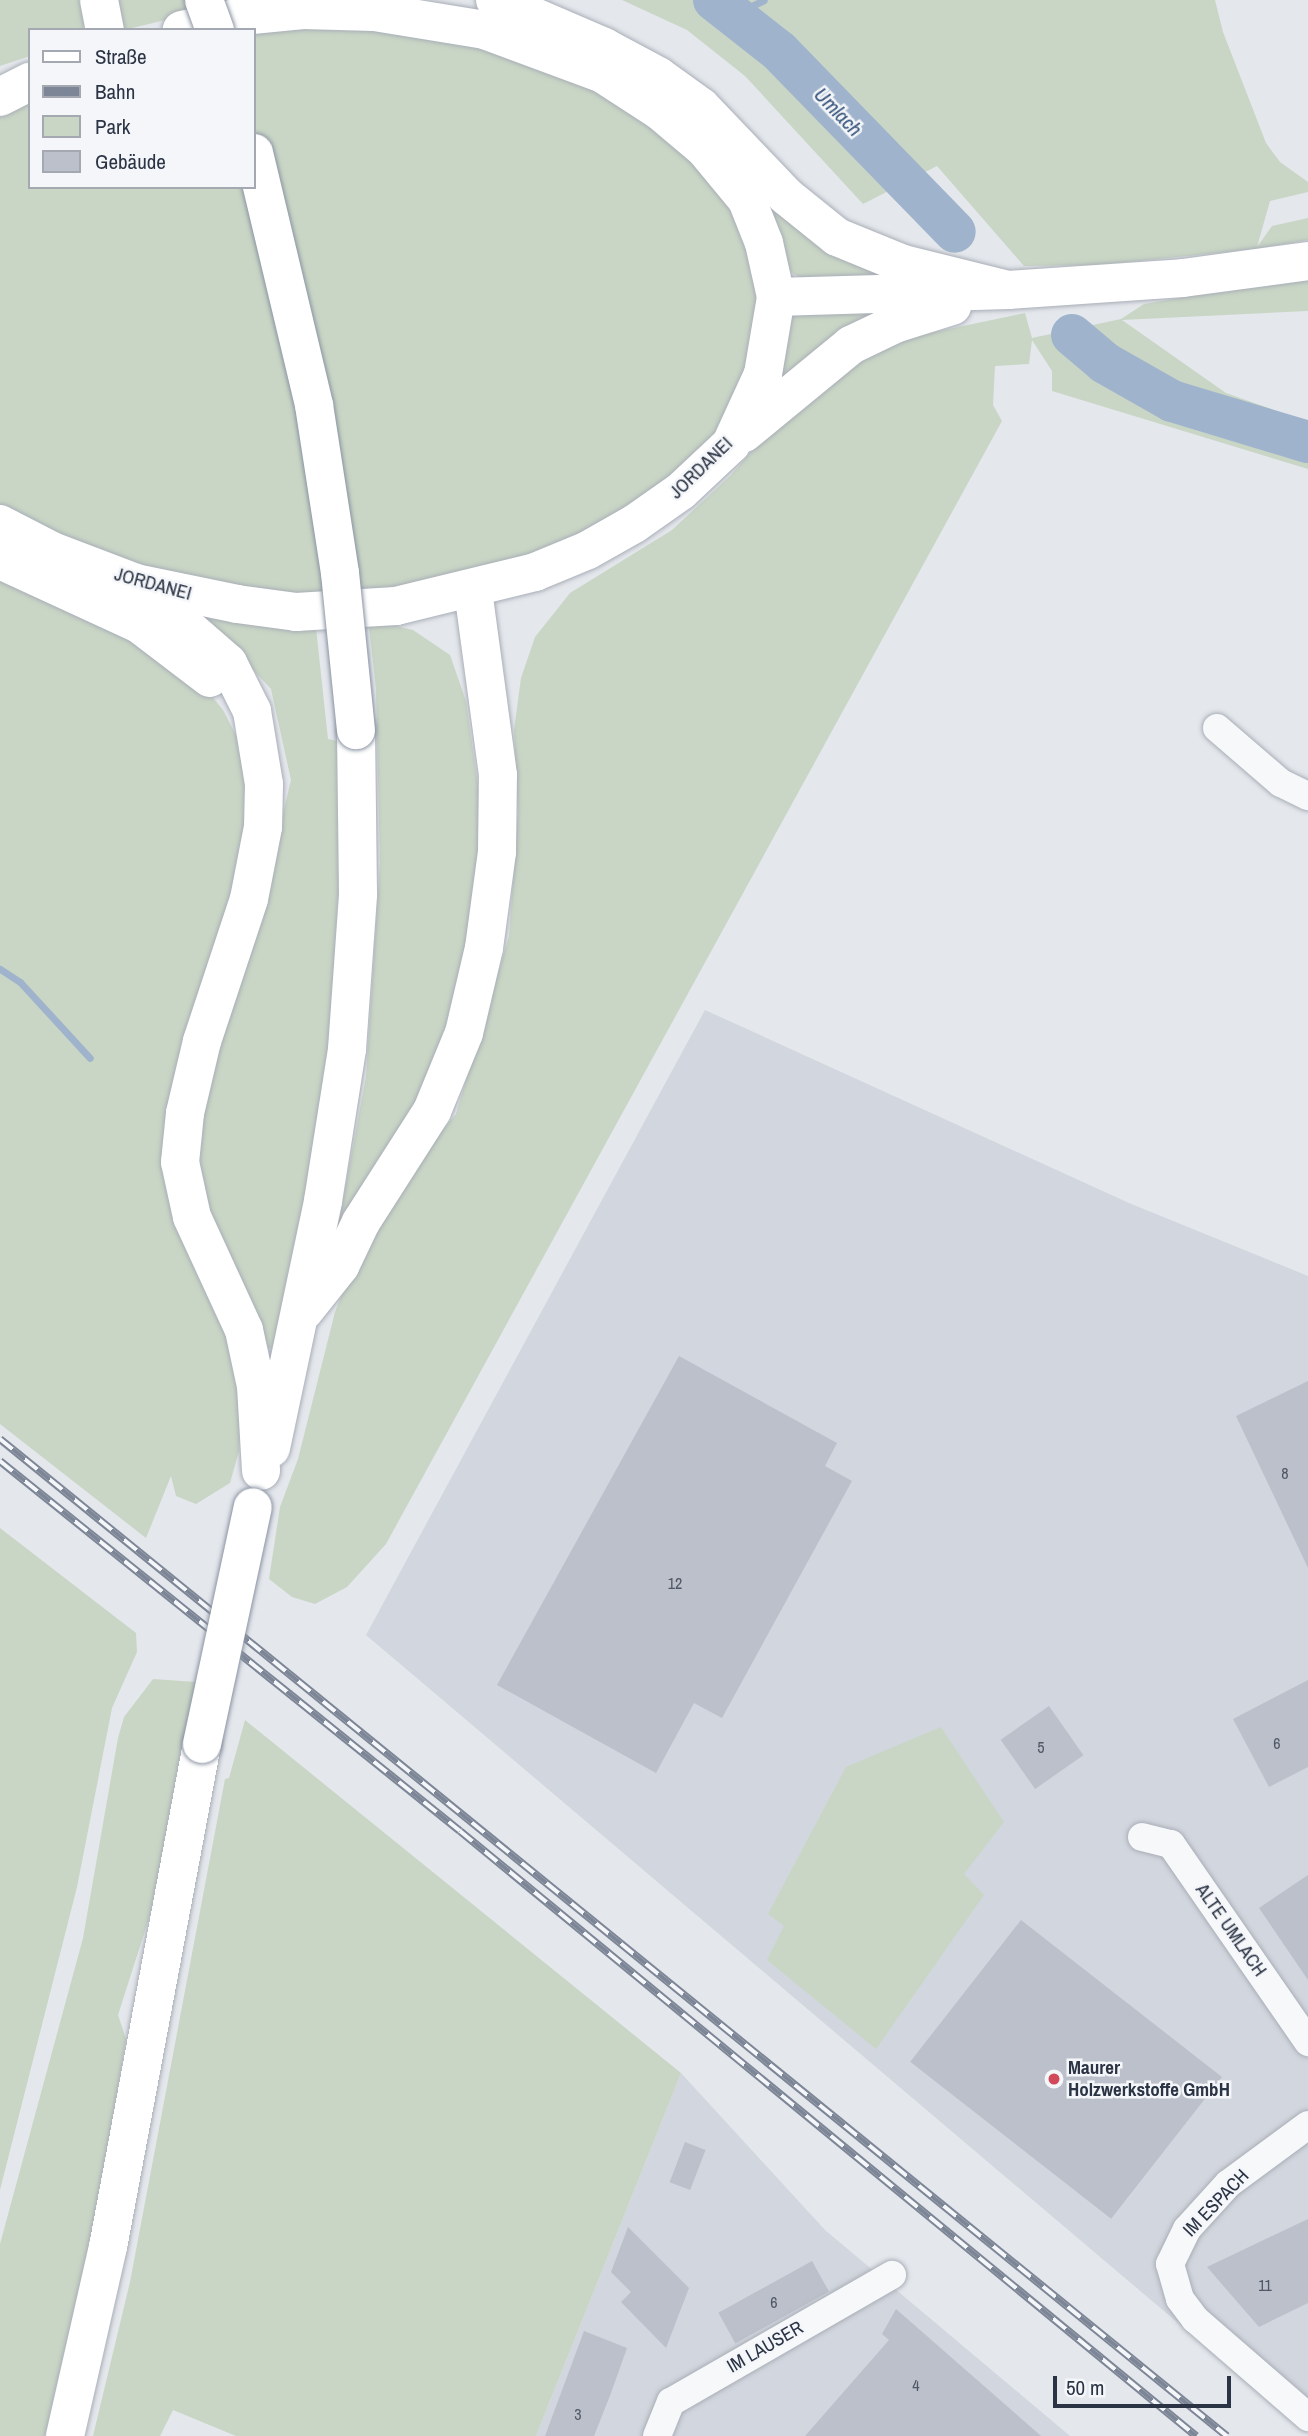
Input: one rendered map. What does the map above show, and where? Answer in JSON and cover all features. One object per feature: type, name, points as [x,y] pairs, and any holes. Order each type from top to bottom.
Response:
[{"type":"main road","points":[[99,0],[105,28]]},
{"type":"main road","points":[[204,0],[214,28]]},
{"type":"main road","points":[[441,0],[604,47],[657,76],[701,107],[786,196],[837,237],[903,264],[1008,290]]},
{"type":"main road","name":"JORDANEI","points":[[0,524],[52,551],[136,583],[296,612],[396,606],[473,590],[535,572],[610,538],[681,491],[731,444],[764,374],[776,298],[764,243],[747,200],[705,149],[660,111],[603,74],[490,15],[303,10],[243,16],[191,28]]},
{"type":"main road","points":[[0,97],[28,83]]},
{"type":"main road","points":[[65,2436],[108,2247],[202,1744],[257,1489],[275,1440],[347,1049],[358,894],[356,730],[340,573],[314,405],[256,161]]},
{"type":"main road","points":[[776,298],[1008,290],[1183,278],[1308,261]]},
{"type":"main road","points":[[731,444],[850,345],[895,324],[1008,290]]},
{"type":"main road","points":[[0,559],[139,624],[175,647],[212,679],[259,746]]},
{"type":"main road","points":[[136,583],[228,663],[252,711],[259,746],[264,785],[258,855],[230,962],[202,1041],[185,1113],[180,1162],[192,1217],[244,1330],[256,1386],[257,1489]]},
{"type":"main road","points":[[300,1315],[340,1266],[361,1222],[432,1111],[464,1033],[484,948],[493,880],[498,775],[473,590]]},
{"type":"street","points":[[1217,728],[1281,783],[1308,796]]},
{"type":"street","name":"ALTE UMLACH","points":[[1142,1837],[1171,1844],[1308,2042]]},
{"type":"street","name":"IM ESPACH","points":[[1308,2125],[1228,2184],[1187,2229],[1170,2264],[1180,2299],[1195,2319],[1308,2417]]},
{"type":"street","name":"IM LAUSER","points":[[657,2436],[671,2402],[892,2275]]},
{"type":"shaded area","points":[[705,1010],[1129,1203],[1308,1276],[1308,2402],[1289,2417],[366,1635]]},
{"type":"shaded area","points":[[681,2073],[825,2230],[1070,2436],[536,2436]]},
{"type":"green space","points":[[0,0],[87,0],[91,18],[83,28],[28,28],[28,57],[0,66]]},
{"type":"green space","points":[[116,0],[248,0],[132,28],[118,28]]},
{"type":"green space","points":[[622,0],[1215,0],[1223,32],[1266,143],[1280,162],[1308,182],[1308,192],[1270,201],[1257,247],[1272,226],[1308,218],[1308,240],[1256,249],[1099,265],[1024,266],[937,166],[863,204],[745,76],[687,30]]},
{"type":"green space","points":[[326,21],[473,40],[587,82],[688,146],[750,236],[761,335],[721,431],[690,468],[611,525],[474,579],[296,603],[146,577],[0,512],[0,112],[28,98],[28,189],[256,189],[256,30]]},
{"type":"green space","points":[[763,198],[905,275],[805,281],[791,272],[776,251]]},
{"type":"green space","points":[[1308,276],[1308,311],[1122,320],[1226,393],[1308,422],[1308,469],[1052,391],[1052,371],[1032,340],[1029,364],[995,366],[993,405],[1002,421],[386,1544],[347,1587],[315,1604],[292,1597],[269,1579],[280,1507],[298,1459],[335,1312],[358,1252],[401,1181],[456,1114],[509,936],[518,812],[514,730],[521,678],[535,637],[570,593],[672,530],[731,475],[777,422],[882,343],[1025,313],[1032,338],[1121,319],[1144,304]]},
{"type":"green space","points":[[924,297],[764,403],[782,306]]},
{"type":"green space","points":[[0,571],[119,624],[197,678],[223,710],[242,747],[249,782],[249,850],[177,1068],[241,1410],[239,1451],[230,1483],[196,1504],[176,1496],[171,1476],[146,1538],[0,1424]]},
{"type":"green space","points":[[205,619],[316,628],[328,739],[337,741],[342,825],[328,1076],[277,1350],[264,1347],[196,1183],[197,1105],[254,934],[291,780],[271,689]]},
{"type":"green space","points":[[368,619],[413,630],[450,655],[466,701],[479,793],[479,861],[469,966],[443,1060],[338,1226],[366,1077],[380,863],[376,689]]},
{"type":"green space","points":[[0,1528],[136,1633],[137,1652],[112,1708],[77,1887],[0,2190]]},
{"type":"green space","points":[[153,1679],[196,1682],[151,1912],[118,2015],[126,2039],[91,2259],[46,2436],[0,2436],[0,2244],[83,1938],[118,1738],[124,1717]]},
{"type":"green space","points":[[245,1720],[681,2073],[536,2436],[236,2436],[173,2410],[160,2436],[93,2436],[130,2282],[225,1779],[229,1778]]},
{"type":"green space","points":[[941,1727],[1004,1822],[964,1874],[984,1895],[876,2049],[767,1960],[784,1926],[768,1914],[846,1767]]},
{"type":"building","points":[[679,1356],[837,1443],[825,1466],[852,1481],[722,1718],[694,1703],[656,1773],[497,1685]]},
{"type":"building","points":[[1308,1381],[1308,1568],[1236,1416]]},
{"type":"building","points":[[1308,1680],[1308,1767],[1269,1787],[1233,1719]]},
{"type":"building","points":[[1049,1706],[1083,1755],[1035,1789],[1001,1740]]},
{"type":"building","points":[[1308,1875],[1308,1980],[1259,1908]]},
{"type":"building","name":"Maurer Holzwerkstoffe GmbH","points":[[1021,1920],[1222,2077],[1111,2219],[910,2062]]},
{"type":"building","points":[[685,2142],[706,2150],[690,2190],[670,2182]]},
{"type":"building","points":[[1308,2219],[1308,2303],[1259,2327],[1207,2267]]},
{"type":"building","points":[[628,2227],[689,2288],[666,2348],[621,2302],[631,2292],[611,2272]]},
{"type":"building","points":[[812,2261],[829,2292],[735,2343],[718,2313]]},
{"type":"building","points":[[896,2309],[1041,2436],[805,2436],[889,2340],[882,2334]]},
{"type":"building","points":[[584,2331],[627,2348],[611,2393],[594,2436],[545,2436]]},
{"type":"waterway","name":"Umlach","points":[[714,0],[779,51],[955,232]]},
{"type":"waterway","points":[[732,15],[764,0]]},
{"type":"waterway","name":"Umlach","points":[[1072,335],[1105,363],[1172,401],[1308,442]]},
{"type":"waterway","points":[[0,969],[20,982],[90,1058]]},
{"type":"railway","points":[[0,1439],[1227,2436]]},
{"type":"railway","points":[[0,1461],[460,1831],[1196,2436]]},
{"type":"place","name":"Maurer Holzwerkstoffe GmbH","points":[[1054,2079]]}]
